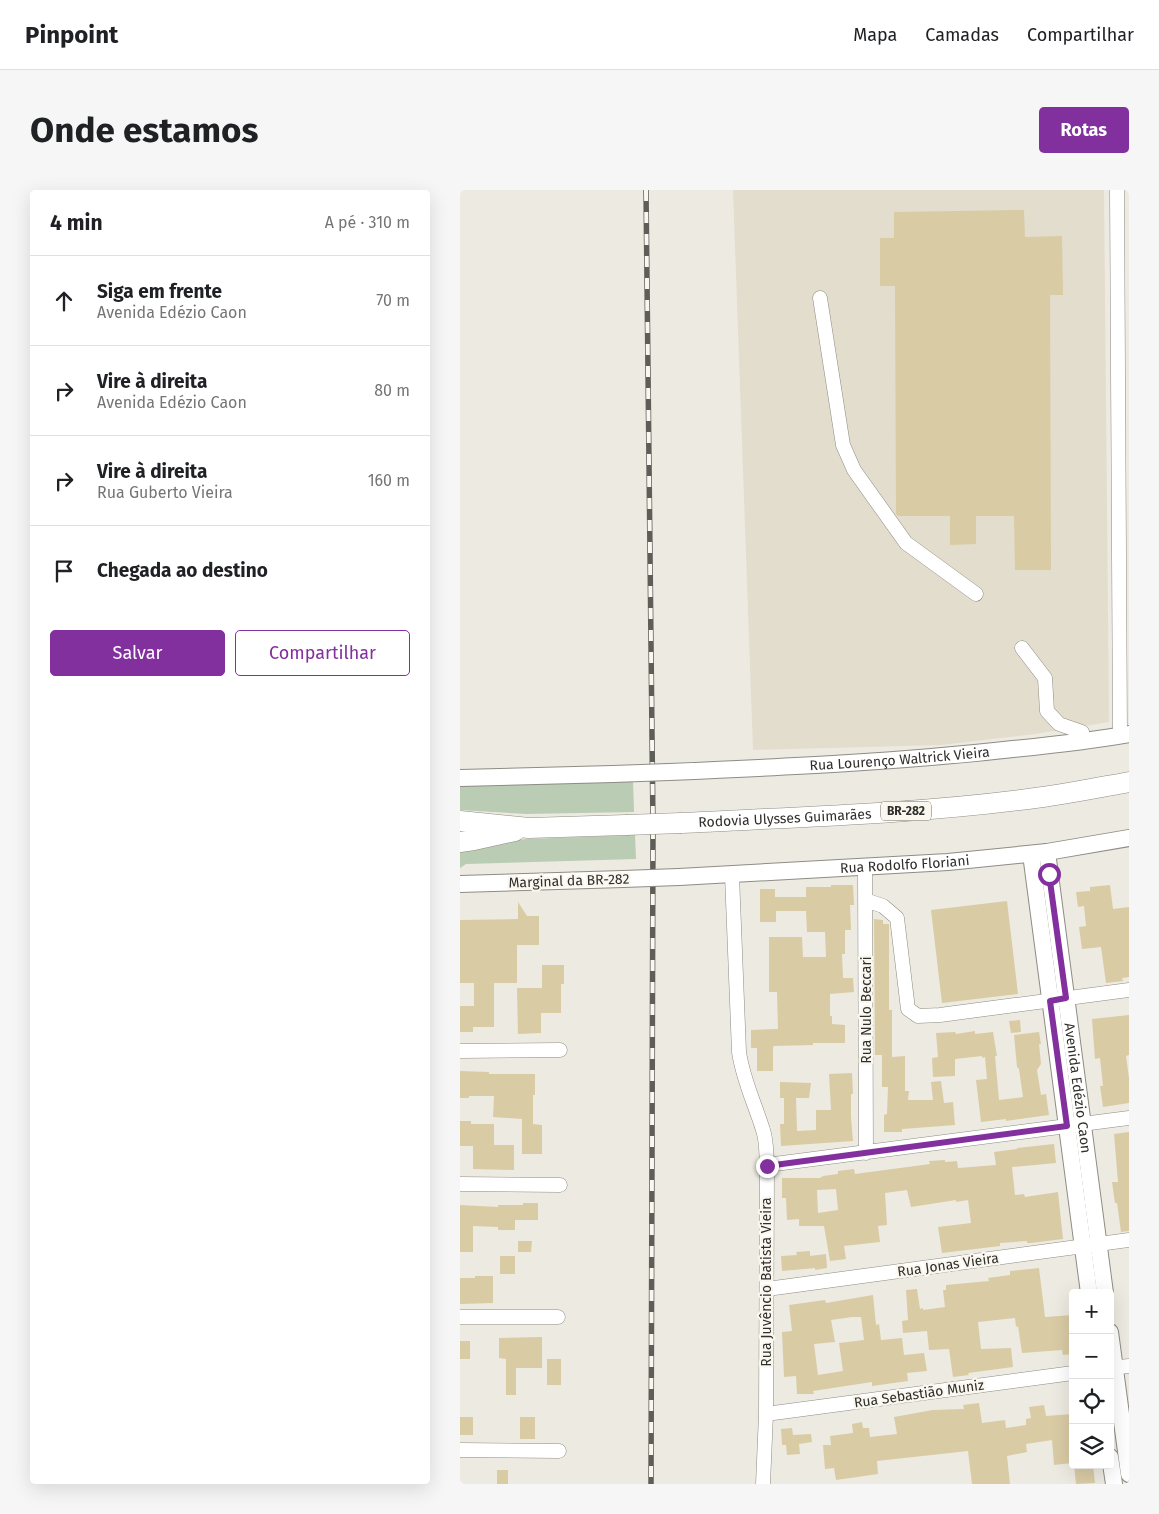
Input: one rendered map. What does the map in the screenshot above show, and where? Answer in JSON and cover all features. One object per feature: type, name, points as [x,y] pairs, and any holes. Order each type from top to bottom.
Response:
[{"type":"highway","name":"Rodovia Ulysses Guimarães","points":[[460,821],[529,828],[681,823],[902,811],[984,805],[1129,782]]},
{"type":"highway","name":"Rodovia Ulysses Guimarães","points":[[460,842],[529,828]]},
{"type":"main road","name":"Rua Lourenço Waltrick Vieira","points":[[460,778],[840,765],[964,755],[1125,735]]},
{"type":"main road","name":"Rua Rodolfo Floriani","points":[[679,877],[865,868],[1039,854],[1129,838]]},
{"type":"main road","name":"Avenida Edézio Caon","points":[[1039,854],[1090,1245],[1089,1289]]},
{"type":"main road","name":"Marginal da BR-282","points":[[460,884],[679,877]]},
{"type":"main road","name":"Avenida Edézio Caon","points":[[1090,1245],[1104,1289]]},
{"type":"main road","points":[[1110,1334],[1118,1367],[1129,1474]]},
{"type":"main road","points":[[1112,1469],[1114,1484]]},
{"type":"street","points":[[1117,190],[1125,735]]},
{"type":"street","points":[[820,298],[843,446],[854,470],[906,543],[976,594]]},
{"type":"street","points":[[1022,648],[1045,678],[1047,711],[1059,724],[1082,732]]},
{"type":"street","name":"Rua Nulo Beccari","points":[[865,868],[866,1153]]},
{"type":"street","name":"Rua Juvêncio Batista Vieira","points":[[732,875],[739,1052],[747,1088],[764,1131],[767,1166],[766,1414],[763,1484]]},
{"type":"street","points":[[865,900],[883,906],[897,918],[908,1009],[918,1016],[940,1015],[1129,990]]},
{"type":"street","points":[[460,1051],[560,1050]]},
{"type":"street","points":[[767,1166],[1129,1118]]},
{"type":"street","points":[[460,1184],[560,1184]]},
{"type":"street","name":"Rua Jonas Vieira","points":[[767,1290],[1129,1240]]},
{"type":"street","points":[[460,1317],[558,1317]]},
{"type":"street","name":"Rua Sebastião Muniz","points":[[766,1414],[1069,1374]]},
{"type":"street","points":[[460,1450],[559,1450]]},
{"type":"shaded area","points":[[733,190],[1104,190],[1109,722],[1035,734],[941,745],[753,750]]},
{"type":"green space","points":[[633,780],[634,812],[526,814],[460,810],[460,785]]},
{"type":"green space","points":[[635,835],[636,859],[466,864],[460,868],[460,848],[526,839]]},
{"type":"building","points":[[1024,210],[1025,237],[1062,236],[1063,295],[1050,295],[1051,570],[1015,570],[1014,516],[976,516],[976,544],[950,545],[950,516],[898,516],[896,514],[895,286],[880,286],[880,238],[894,238],[894,212]]},
{"type":"building","points":[[831,885],[853,885],[854,905],[850,905],[851,930],[845,930],[845,954],[842,954],[843,978],[853,978],[854,992],[830,994],[832,1024],[845,1025],[845,1043],[774,1046],[773,1071],[757,1071],[757,1048],[751,1048],[751,1030],[778,1029],[777,992],[769,992],[769,937],[802,937],[803,957],[826,957],[825,932],[807,932],[806,911],[776,911],[776,922],[760,922],[760,889],[775,889],[775,897],[806,897],[806,887],[831,887]]},
{"type":"building","points":[[1110,885],[1113,909],[1129,907],[1129,977],[1122,978],[1123,981],[1106,983],[1101,947],[1082,949],[1079,927],[1086,926],[1084,906],[1078,907],[1076,892],[1090,891],[1090,887]]},
{"type":"building","points":[[1007,901],[1018,994],[942,1003],[931,910]]},
{"type":"building","points":[[518,902],[527,916],[539,916],[539,945],[517,945],[517,983],[494,983],[494,1027],[473,1027],[473,1032],[460,1032],[460,1006],[474,1006],[474,983],[460,983],[460,920],[518,919]]},
{"type":"building","points":[[874,919],[883,920],[883,924],[889,924],[889,1010],[892,1010],[892,1057],[905,1056],[905,1091],[909,1091],[908,1100],[933,1100],[931,1082],[941,1081],[944,1103],[953,1102],[955,1125],[902,1129],[902,1132],[884,1132],[884,1115],[887,1114],[888,1087],[882,1087],[882,1055],[875,1055]]},
{"type":"building","points":[[542,965],[564,965],[564,984],[561,984],[561,1013],[541,1013],[541,1033],[518,1034],[517,988],[542,988]]},
{"type":"building","points":[[1129,1015],[1129,1055],[1126,1056],[1129,1078],[1129,1103],[1103,1107],[1100,1086],[1103,1086],[1100,1058],[1095,1059],[1092,1019]]},
{"type":"building","points":[[1020,1020],[1021,1032],[1011,1033],[1009,1021]]},
{"type":"building","points":[[975,1031],[975,1034],[993,1032],[997,1056],[995,1056],[999,1100],[1023,1097],[1019,1069],[1017,1067],[1014,1035],[1039,1032],[1041,1064],[1037,1070],[1041,1095],[1046,1094],[1049,1115],[1006,1121],[1006,1119],[981,1122],[976,1080],[987,1079],[985,1057],[982,1058],[982,1056],[955,1059],[955,1076],[933,1077],[932,1058],[938,1057],[936,1033],[955,1032],[956,1034]]},
{"type":"building","points":[[460,1071],[489,1072],[489,1074],[535,1074],[533,1124],[542,1125],[542,1154],[522,1154],[522,1119],[493,1117],[494,1096],[460,1098]]},
{"type":"building","points":[[852,1073],[851,1117],[853,1141],[781,1146],[780,1124],[784,1124],[784,1098],[780,1098],[780,1082],[811,1083],[809,1098],[796,1098],[797,1131],[816,1130],[816,1110],[831,1110],[829,1074]]},
{"type":"building","points":[[460,1121],[471,1121],[471,1124],[494,1124],[494,1145],[514,1145],[514,1170],[473,1169],[473,1146],[460,1146]]},
{"type":"building","points":[[1129,1132],[1129,1231],[1121,1232],[1112,1182],[1118,1182],[1114,1134]]},
{"type":"building","points":[[1054,1144],[1056,1163],[1012,1167],[1015,1195],[1024,1194],[1025,1197],[1058,1192],[1063,1239],[1031,1243],[1027,1243],[1027,1241],[1000,1243],[1000,1246],[942,1253],[938,1227],[971,1223],[968,1200],[911,1207],[907,1190],[885,1193],[887,1225],[878,1226],[880,1242],[844,1246],[846,1259],[830,1261],[824,1226],[799,1226],[799,1219],[787,1220],[786,1198],[782,1198],[782,1178],[820,1178],[838,1174],[838,1171],[854,1169],[855,1174],[930,1164],[929,1161],[945,1160],[945,1162],[957,1161],[958,1168],[996,1165],[994,1152]],"holes":[[[836,1189],[838,1210],[818,1213],[817,1190]]]},
{"type":"building","points":[[523,1203],[538,1203],[538,1220],[515,1220],[515,1230],[498,1230],[498,1227],[473,1226],[473,1252],[460,1252],[460,1205],[498,1207],[498,1205],[523,1205]]},
{"type":"building","points":[[518,1241],[532,1241],[531,1252],[518,1252]]},
{"type":"building","points":[[810,1251],[810,1256],[826,1254],[827,1268],[782,1271],[781,1256],[797,1255],[796,1252]]},
{"type":"building","points":[[500,1256],[515,1256],[515,1274],[500,1274]]},
{"type":"building","points":[[1039,1268],[1045,1317],[1069,1315],[1069,1354],[1063,1355],[1062,1350],[1022,1353],[1015,1318],[978,1322],[981,1349],[1011,1348],[1013,1367],[953,1377],[949,1349],[929,1350],[927,1331],[903,1333],[902,1321],[908,1320],[906,1290],[917,1289],[920,1309],[945,1307],[943,1290],[946,1290],[946,1285],[989,1281],[988,1278],[1010,1275],[1010,1271]]},
{"type":"building","points":[[475,1276],[493,1276],[493,1303],[460,1304],[460,1278],[475,1278]]},
{"type":"building","points":[[873,1295],[876,1325],[879,1324],[881,1340],[902,1338],[904,1355],[924,1353],[927,1371],[907,1373],[908,1381],[872,1386],[872,1382],[813,1391],[814,1394],[797,1394],[796,1376],[784,1377],[782,1332],[792,1331],[789,1305],[825,1300],[826,1303]],"holes":[[[861,1317],[864,1340],[839,1343],[843,1371],[818,1375],[814,1344],[835,1342],[831,1320]]]},
{"type":"building","points":[[542,1337],[542,1368],[516,1368],[516,1395],[506,1395],[506,1359],[499,1358],[499,1338]]},
{"type":"building","points":[[460,1341],[470,1341],[470,1359],[460,1359]]},
{"type":"building","points":[[547,1359],[561,1359],[561,1385],[547,1385]]},
{"type":"building","points":[[979,1403],[982,1423],[1005,1420],[1006,1428],[1026,1425],[1026,1419],[1031,1418],[1029,1407],[1044,1405],[1046,1416],[1069,1414],[1069,1463],[1054,1465],[1052,1440],[1026,1444],[1027,1452],[1007,1456],[1010,1484],[972,1484],[968,1451],[877,1461],[878,1474],[836,1480],[834,1468],[825,1469],[823,1445],[831,1445],[830,1436],[853,1433],[852,1424],[862,1422],[863,1428],[869,1428],[870,1437],[897,1434],[894,1417],[933,1410],[964,1409],[963,1405]]},
{"type":"building","points":[[460,1417],[473,1417],[473,1435],[460,1435]]},
{"type":"building","points":[[520,1417],[535,1417],[535,1439],[520,1439]]},
{"type":"building","points":[[792,1428],[793,1435],[811,1434],[812,1442],[799,1444],[800,1454],[787,1455],[786,1445],[782,1445],[781,1429]]},
{"type":"building","points":[[1074,1469],[1093,1469],[1095,1483],[1076,1484]]},
{"type":"building","points":[[497,1470],[508,1470],[508,1484],[497,1484]]},
{"type":"railway","points":[[646,190],[653,826],[651,1484]]},
{"type":"route","points":[[767,1166],[1067,1126],[1050,1001],[1066,998],[1049,874]]}]
